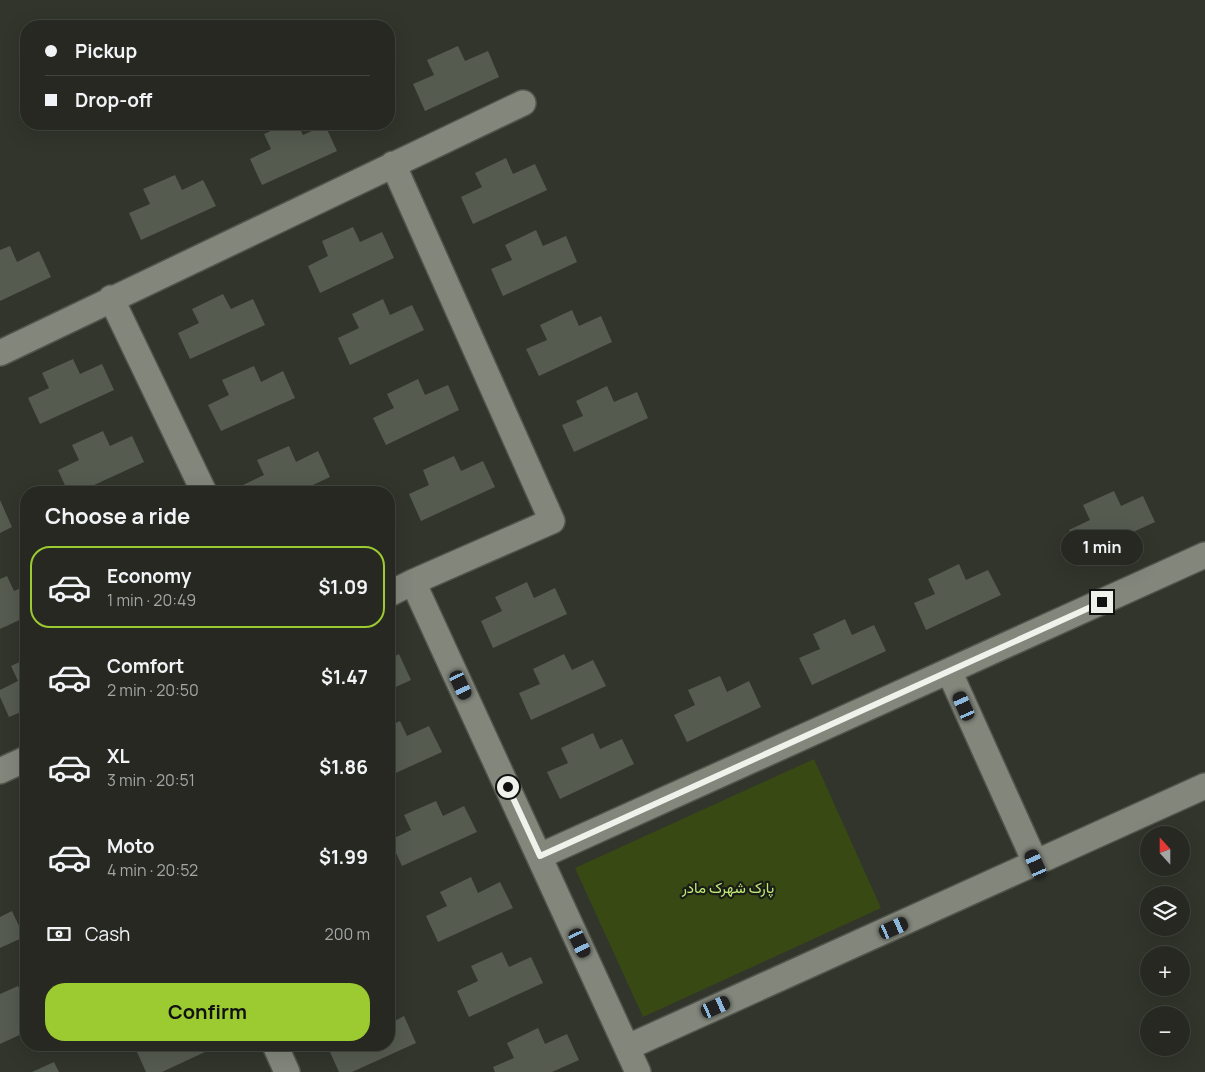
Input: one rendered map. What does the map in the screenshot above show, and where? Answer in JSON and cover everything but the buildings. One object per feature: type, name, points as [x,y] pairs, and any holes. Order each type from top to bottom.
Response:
[{"type":"street","points":[[0,353],[111,298],[523,103]]},
{"type":"street","points":[[393,164],[552,521],[395,591]]},
{"type":"street","points":[[111,298],[201,486]]},
{"type":"street","points":[[540,856],[1205,555]]},
{"type":"street","points":[[414,582],[638,1072]]},
{"type":"street","points":[[948,671],[1036,864]]},
{"type":"street","points":[[0,771],[20,762]]},
{"type":"street","points":[[628,1047],[1205,786]]},
{"type":"street","points":[[278,1051],[287,1072]]},
{"type":"green space","name":"پارک شهرک مادر","points":[[814,759],[881,908],[643,1017],[575,868]]},
{"type":"route","points":[[508,787],[540,856],[1102,602]]}]
